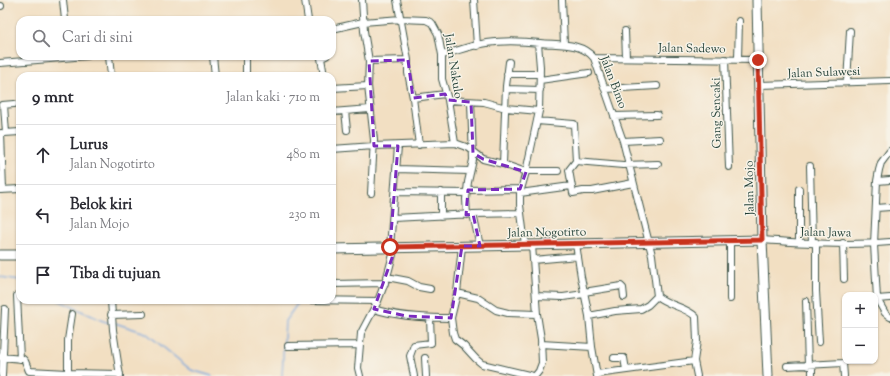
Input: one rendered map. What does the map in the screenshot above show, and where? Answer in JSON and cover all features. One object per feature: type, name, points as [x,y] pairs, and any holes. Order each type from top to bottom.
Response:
[{"type":"street","points":[[63,0],[65,16]]},
{"type":"street","points":[[305,0],[307,16]]},
{"type":"street","points":[[362,0],[374,146],[371,193]]},
{"type":"street","points":[[398,0],[408,60],[408,73],[412,89],[419,144]]},
{"type":"street","points":[[474,0],[477,46]]},
{"type":"street","points":[[562,0],[564,44]]},
{"type":"street","name":"Jalan Mojo","points":[[757,0],[762,240],[768,376]]},
{"type":"street","name":"Jalan Nakulo","points":[[336,28],[363,22],[401,19],[426,20],[432,22],[438,34],[442,55],[442,79],[447,97],[455,143]]},
{"type":"street","points":[[738,21],[738,59]]},
{"type":"street","points":[[625,31],[626,58]]},
{"type":"street","points":[[847,82],[850,31]]},
{"type":"street","name":"Jalan Bimo","points":[[442,55],[504,41],[564,44],[576,46],[589,52],[594,58],[623,141],[652,255],[657,296]]},
{"type":"street","points":[[462,246],[457,293],[451,318],[455,339],[482,364],[534,376],[539,371],[542,363],[541,344],[533,260],[521,213],[520,191],[526,172],[540,111],[538,43]]},
{"type":"street","name":"Jalan Sadewo","points":[[594,58],[758,60]]},
{"type":"street","name":"Gang Sencaki","points":[[725,59],[729,167]]},
{"type":"street","points":[[0,63],[34,60]]},
{"type":"street","points":[[109,60],[111,72]]},
{"type":"street","points":[[213,60],[215,72]]},
{"type":"street","points":[[246,60],[246,72]]},
{"type":"street","points":[[321,60],[323,72]]},
{"type":"street","points":[[368,61],[408,60]]},
{"type":"street","points":[[503,164],[506,89],[509,62]]},
{"type":"street","points":[[507,74],[540,77],[589,73]]},
{"type":"street","name":"Jalan Sulawesi","points":[[759,85],[890,81]]},
{"type":"street","points":[[336,88],[368,86]]},
{"type":"street","points":[[605,89],[657,86]]},
{"type":"street","points":[[506,89],[540,90]]},
{"type":"street","points":[[413,98],[447,97],[471,102],[484,102],[506,108],[540,111]]},
{"type":"street","points":[[471,102],[473,163],[470,171],[468,191],[470,215],[480,246]]},
{"type":"street","points":[[14,104],[2,105],[1,190],[16,189]]},
{"type":"street","points":[[336,112],[370,109]]},
{"type":"street","points":[[345,111],[347,130]]},
{"type":"street","points":[[614,116],[657,115]]},
{"type":"street","points":[[537,121],[574,124],[576,161],[569,170],[573,193],[633,183]]},
{"type":"street","points":[[2,133],[16,132]]},
{"type":"street","points":[[623,141],[660,139]]},
{"type":"street","points":[[336,149],[455,143],[469,148],[473,153],[483,159],[526,172],[558,171]]},
{"type":"street","points":[[360,376],[358,368],[359,345],[363,328],[378,301],[386,280],[392,247],[398,146]]},
{"type":"street","points":[[877,292],[874,244],[877,181],[881,163],[890,151]]},
{"type":"street","points":[[576,161],[628,165],[658,164]]},
{"type":"street","points":[[810,166],[819,342]]},
{"type":"street","points":[[396,169],[470,171]]},
{"type":"street","points":[[877,181],[890,180]]},
{"type":"street","points":[[395,192],[520,191],[571,186]]},
{"type":"street","points":[[799,189],[799,242]]},
{"type":"street","points":[[441,216],[442,192]]},
{"type":"street","points":[[876,208],[890,207]]},
{"type":"street","points":[[393,218],[521,213]]},
{"type":"street","name":"Jalan Nogotirto","points":[[336,248],[762,240]]},
{"type":"street","name":"Jalan Jawa","points":[[762,240],[874,244],[890,242]]},
{"type":"street","points":[[730,241],[730,299]]},
{"type":"street","points":[[843,243],[844,279]]},
{"type":"street","points":[[576,244],[589,316],[597,375],[694,362]]},
{"type":"street","points":[[0,255],[16,255]]},
{"type":"street","points":[[533,260],[578,256]]},
{"type":"street","points":[[336,284],[386,280],[408,281],[418,287],[430,289]]},
{"type":"street","points":[[536,296],[563,297],[621,286],[623,288],[624,297]]},
{"type":"street","points":[[457,293],[478,298],[496,310],[508,313],[537,314]]},
{"type":"street","points":[[589,316],[610,312],[641,310],[657,296],[668,303],[686,310],[696,317],[697,342],[694,362],[697,376]]},
{"type":"street","points":[[878,299],[890,298]]},
{"type":"street","points":[[336,300],[378,301]]},
{"type":"street","points":[[806,300],[810,366],[812,376]]},
{"type":"street","points":[[878,301],[885,313],[890,317]]},
{"type":"street","points":[[17,304],[20,359]]},
{"type":"street","points":[[1,357],[25,361],[29,373],[120,375],[112,330],[111,304]]},
{"type":"street","points":[[2,376],[1,357],[5,309]]},
{"type":"street","points":[[374,309],[382,312],[430,318],[451,318]]},
{"type":"street","points":[[68,373],[68,340],[72,314]]},
{"type":"street","points":[[111,317],[143,314]]},
{"type":"street","points":[[414,376],[410,356],[414,345],[431,343],[430,318]]},
{"type":"street","points":[[541,344],[592,347]]},
{"type":"street","points":[[288,346],[359,345]]},
{"type":"street","points":[[425,358],[426,376]]},
{"type":"street","points":[[614,358],[624,358],[626,370]]},
{"type":"street","points":[[787,366],[810,366],[842,362]]},
{"type":"street","points":[[844,376],[845,364]]},
{"type":"highlighted area","points":[[408,60],[413,98],[445,94],[448,100],[471,102],[473,153],[483,159],[526,172],[520,189],[468,190],[466,215],[473,214],[480,246],[462,246],[451,318],[406,316],[374,309],[392,258],[394,247],[390,247],[398,146],[374,146],[369,61]]},
{"type":"waterway","points":[[0,277],[16,279]]},
{"type":"waterway","points":[[67,304],[103,321],[111,323]]},
{"type":"waterway","points":[[282,376],[285,321],[297,304]]},
{"type":"waterway","points":[[115,323],[146,333],[191,370],[212,376]]},
{"type":"route","points":[[390,247],[762,240],[758,60]]}]
